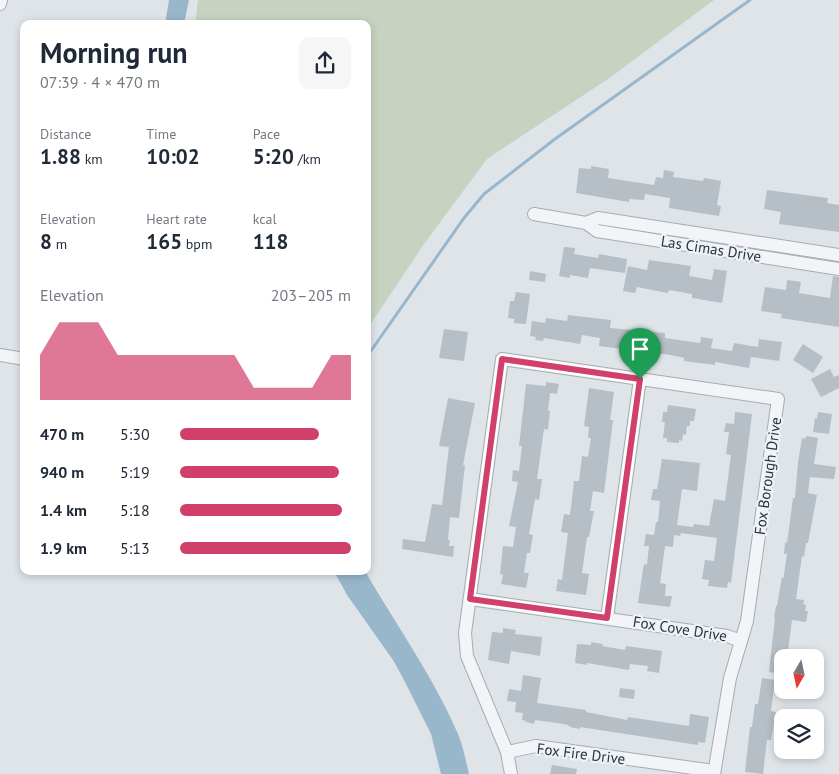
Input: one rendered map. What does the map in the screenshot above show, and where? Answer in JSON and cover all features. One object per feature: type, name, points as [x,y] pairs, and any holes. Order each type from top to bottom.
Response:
[{"type":"street","points":[[0,4],[1,0]]},
{"type":"street","name":"Las Cimas Drive","points":[[534,214],[586,222],[598,218],[839,255]]},
{"type":"street","name":"Las Cimas Drive","points":[[586,222],[597,231],[839,269]]},
{"type":"street","points":[[654,240],[656,226]]},
{"type":"street","points":[[712,249],[714,235]]},
{"type":"street","points":[[765,257],[767,243]]},
{"type":"street","points":[[821,266],[823,252]]},
{"type":"street","points":[[0,355],[20,358]]},
{"type":"street","name":"Fox Borough Drive","points":[[511,774],[507,752],[467,656],[465,633],[502,359],[778,399],[747,621],[730,678],[714,773]]},
{"type":"street","points":[[607,618],[640,379]]},
{"type":"street","name":"Fox Cove Drive","points":[[470,599],[728,636],[741,641]]},
{"type":"street","name":"Fox Fire Drive","points":[[507,752],[536,746],[714,773]]},
{"type":"green space","points":[[198,0],[714,0],[611,77],[487,159],[424,244],[371,324],[371,20],[196,20]]},
{"type":"water","points":[[169,0],[189,0],[185,20],[166,20]]},
{"type":"water","points":[[336,575],[367,575],[426,671],[448,713],[460,739],[469,774],[441,774],[431,734],[403,678],[393,660],[347,595]]},
{"type":"building","points":[[591,166],[609,169],[608,178],[654,185],[656,177],[663,178],[664,170],[674,172],[673,177],[703,181],[704,178],[721,181],[717,205],[721,206],[719,216],[669,208],[670,198],[645,194],[644,200],[629,199],[629,202],[576,193],[579,168],[591,169]]},
{"type":"building","points":[[767,190],[828,198],[827,203],[839,205],[839,232],[779,224],[781,212],[764,209]]},
{"type":"building","points":[[564,247],[575,248],[574,254],[598,258],[599,254],[627,259],[625,273],[590,268],[588,278],[570,275],[570,278],[559,276]]},
{"type":"building","points":[[649,260],[691,266],[689,276],[712,280],[714,269],[727,271],[722,303],[692,298],[692,294],[669,290],[668,293],[637,287],[635,293],[623,291],[628,266],[647,270]]},
{"type":"building","points":[[530,271],[546,274],[545,282],[529,280]]},
{"type":"building","points":[[833,276],[839,277],[839,327],[781,318],[782,314],[761,311],[765,287],[786,290],[787,280],[801,282],[799,293],[830,298]]},
{"type":"building","points":[[516,292],[530,294],[526,324],[514,323],[514,319],[508,318],[510,301],[514,301]]},
{"type":"building","points":[[568,315],[611,320],[610,328],[665,333],[665,338],[700,343],[701,337],[713,339],[711,348],[732,351],[734,343],[758,347],[759,339],[782,342],[779,361],[751,357],[749,368],[715,362],[715,365],[684,361],[684,358],[671,355],[599,346],[600,338],[582,335],[580,344],[544,338],[543,341],[535,340],[536,337],[530,336],[532,321],[545,323],[546,318],[567,321]]},
{"type":"building","points":[[444,329],[468,332],[464,361],[439,358]]},
{"type":"building","points":[[803,344],[823,357],[813,373],[793,360]]},
{"type":"building","points":[[830,369],[834,377],[839,375],[839,388],[821,397],[811,379]]},
{"type":"building","points":[[546,382],[559,384],[557,394],[550,393],[548,430],[544,429],[537,479],[542,479],[539,500],[535,499],[529,534],[533,535],[530,553],[527,553],[524,573],[529,573],[526,588],[501,584],[503,575],[500,574],[503,546],[513,547],[516,527],[509,526],[518,482],[512,481],[513,470],[519,471],[522,446],[519,446],[526,384],[546,386]]},
{"type":"building","points":[[589,388],[614,392],[610,420],[613,420],[604,493],[593,491],[590,511],[594,511],[589,537],[587,537],[582,573],[589,574],[586,595],[556,591],[558,579],[562,580],[568,533],[561,532],[564,514],[570,515],[574,481],[579,481],[582,456],[588,457],[591,438],[588,438],[589,427],[584,426]]},
{"type":"building","points":[[448,398],[475,403],[463,465],[465,465],[459,518],[450,517],[448,540],[450,540],[449,546],[454,546],[453,557],[402,549],[403,539],[425,542],[432,504],[442,505],[449,447],[439,446]]},
{"type":"building","points":[[668,405],[696,409],[694,421],[690,421],[690,426],[687,426],[686,435],[683,434],[682,441],[679,440],[679,443],[667,442],[667,438],[663,438],[665,422],[662,422],[663,412],[667,412]]},
{"type":"building","points":[[735,412],[752,414],[731,583],[728,582],[727,588],[708,586],[709,580],[702,579],[705,560],[714,561],[717,538],[681,533],[680,536],[674,535],[673,547],[665,546],[660,583],[666,584],[665,596],[672,596],[670,607],[638,603],[644,564],[647,565],[649,546],[644,546],[646,534],[654,535],[656,522],[658,522],[660,501],[651,500],[653,489],[657,489],[662,459],[700,463],[697,491],[682,489],[677,525],[693,527],[694,524],[709,526],[714,499],[725,501],[731,455],[726,454],[729,432],[724,432],[726,423],[734,424]]},
{"type":"building","points":[[818,412],[832,414],[829,434],[813,432]]},
{"type":"building","points":[[806,436],[818,438],[814,464],[836,467],[834,479],[810,477],[808,493],[817,495],[808,543],[806,543],[804,557],[802,556],[796,599],[804,600],[803,604],[806,605],[805,611],[808,611],[806,622],[792,620],[788,649],[774,649],[774,673],[769,672],[774,617],[782,577],[784,578],[787,554],[784,554],[785,542],[787,543],[793,498],[795,498],[802,438],[805,439]]},
{"type":"building","points":[[503,628],[516,630],[515,634],[542,637],[540,656],[511,651],[509,664],[488,660],[492,632],[503,633]]},
{"type":"building","points":[[591,642],[625,650],[626,646],[662,651],[659,673],[647,671],[648,666],[630,664],[629,670],[587,663],[587,665],[575,663],[577,644],[591,645]]},
{"type":"building","points":[[523,675],[541,678],[537,703],[586,710],[586,712],[627,720],[628,717],[689,726],[690,714],[709,717],[705,743],[698,742],[698,745],[580,727],[580,729],[564,724],[535,720],[534,724],[526,722],[522,720],[523,713],[515,712],[516,702],[507,701],[509,689],[521,691]]},
{"type":"building","points":[[762,678],[774,680],[771,711],[774,712],[774,723],[771,740],[767,740],[763,774],[745,772],[750,727],[752,727],[755,704],[758,704]]},
{"type":"building","points":[[620,688],[635,690],[634,699],[619,697]]},
{"type":"building","points":[[552,765],[577,769],[576,774],[550,774]]},
{"type":"waterway","points":[[371,351],[464,218],[484,194],[555,139],[750,0]]},
{"type":"route","points":[[502,359],[640,379],[607,618],[470,599],[502,359]]}]
